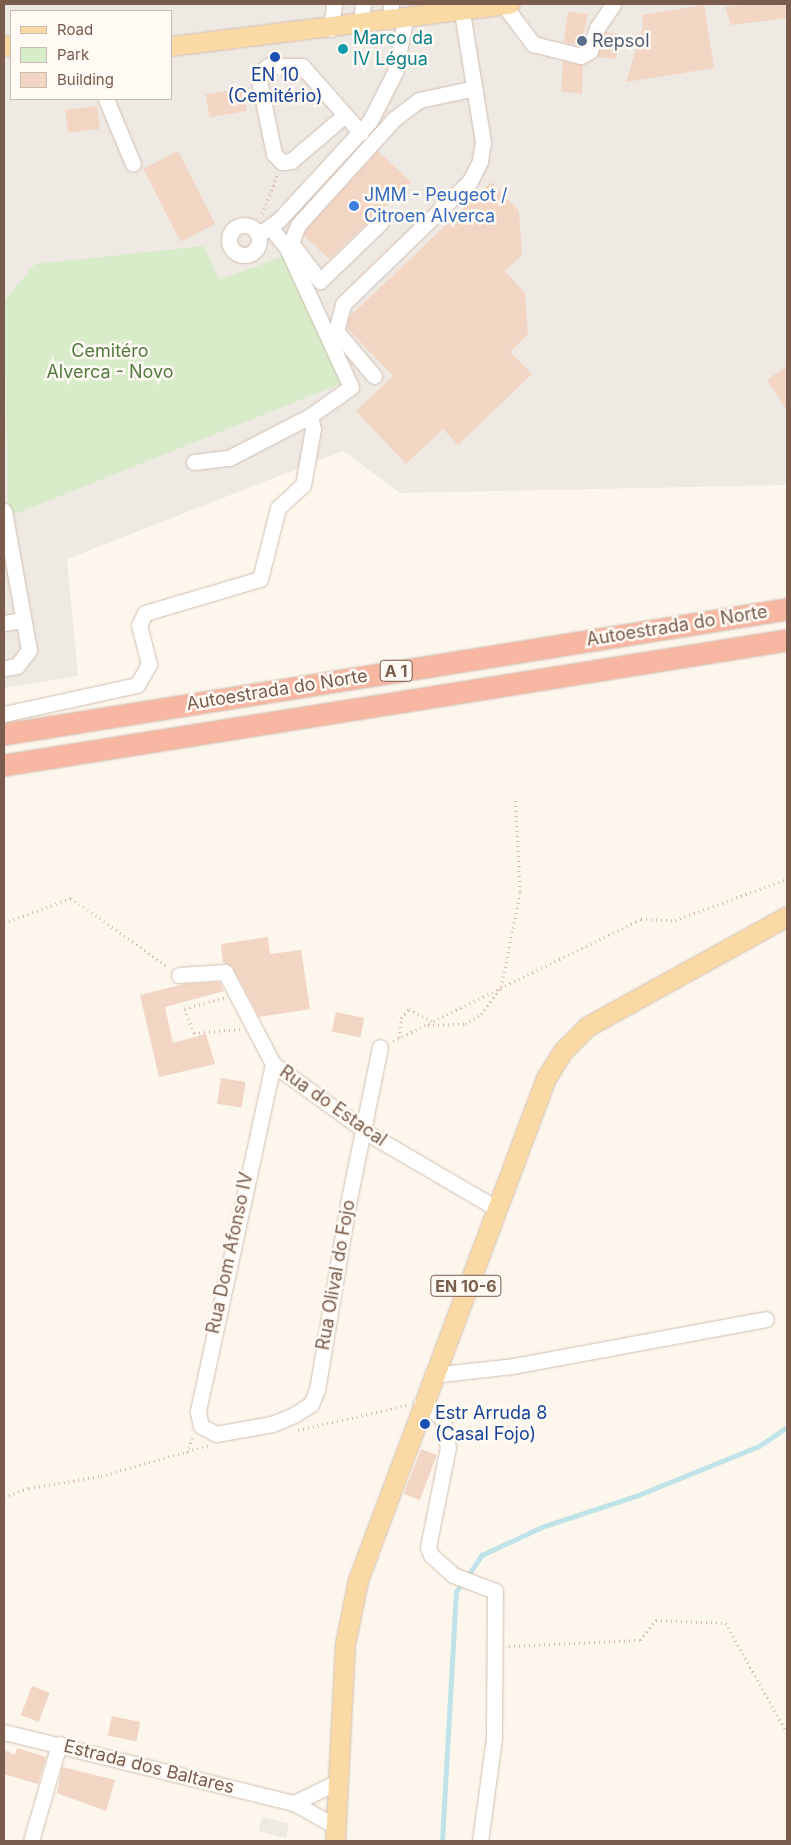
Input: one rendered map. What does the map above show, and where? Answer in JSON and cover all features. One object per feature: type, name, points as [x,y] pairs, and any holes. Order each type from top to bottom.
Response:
[{"type":"highway","name":"Autoestrada do Norte","points":[[4,734],[787,609]]},
{"type":"highway","name":"Autoestrada do Norte","points":[[4,765],[787,640]]},
{"type":"main road","points":[[172,46],[361,25],[395,15],[462,12],[507,4]]},
{"type":"main road","name":"EN 10-6","points":[[335,1834],[349,1617],[376,1526],[421,1403],[546,1078],[574,1038],[602,1017],[787,916]]},
{"type":"street","points":[[331,29],[334,4]]},
{"type":"street","points":[[361,25],[363,4]]},
{"type":"street","points":[[507,4],[532,44],[581,56],[590,51],[597,28],[613,4]]},
{"type":"street","points":[[374,376],[336,331],[343,304],[470,181],[480,161],[483,142],[462,12]]},
{"type":"street","points":[[194,462],[229,458],[310,416],[346,394],[351,384],[287,248],[264,232],[361,133],[395,72],[395,15]]},
{"type":"street","points":[[345,115],[291,161],[282,162],[274,154],[259,80],[264,69],[298,64],[345,115],[361,133]]},
{"type":"street","points":[[380,223],[320,282],[291,243],[298,225],[394,119],[419,100],[475,88]]},
{"type":"street","points":[[106,100],[133,164]]},
{"type":"street","points":[[4,714],[137,685],[149,664],[139,625],[145,613],[260,580],[278,508],[303,485],[313,429],[310,416]]},
{"type":"street","points":[[4,511],[29,650],[17,666],[4,668]]},
{"type":"street","points":[[4,623],[23,620]]},
{"type":"street","name":"Rua do Estacal","points":[[178,975],[225,972],[273,1064],[363,1129],[496,1208]]},
{"type":"street","name":"Rua Olival do Fojo","points":[[216,1434],[272,1424],[311,1404],[317,1390],[363,1129],[380,1047]]},
{"type":"street","name":"Rua Dom Afonso IV","points":[[216,1434],[201,1426],[198,1412],[273,1064]]},
{"type":"street","points":[[432,1376],[513,1366],[766,1319]]},
{"type":"street","points":[[421,1403],[439,1412],[446,1429],[446,1476],[428,1547],[436,1562],[453,1575],[495,1591],[497,1646],[494,1738],[480,1841]]},
{"type":"street","name":"Estrada dos Baltares","points":[[4,1732],[294,1803],[335,1834]]},
{"type":"street","points":[[31,1841],[59,1744]]},
{"type":"street","points":[[294,1803],[337,1782]]},
{"type":"path","points":[[264,232],[262,215],[282,162]]},
{"type":"path","points":[[425,1025],[465,1024],[481,1014],[501,987],[520,892],[515,800]]},
{"type":"path","points":[[380,1047],[641,919],[675,920],[787,879]]},
{"type":"path","points":[[4,923],[71,898],[178,975]]},
{"type":"path","points":[[237,995],[185,1009],[194,1033],[254,1027]]},
{"type":"path","points":[[399,1038],[401,1018],[409,1010],[433,1021]]},
{"type":"path","points":[[272,1424],[282,1431],[311,1428],[421,1403]]},
{"type":"path","points":[[4,1496],[187,1454],[212,1444],[216,1434]]},
{"type":"path","points":[[497,1646],[640,1640],[656,1620],[726,1623],[787,1732]]},
{"type":"shaded area","points":[[4,4],[787,4],[787,485],[400,493],[343,451],[67,559],[78,676],[4,688]]},
{"type":"shaded area","points":[[262,1817],[289,1823],[286,1838],[259,1832]]},
{"type":"green space","name":"Cemitéro Alverca - Novo","points":[[204,246],[219,280],[283,256],[343,383],[8,517],[4,301],[35,264]]},
{"type":"building","points":[[746,4],[780,4],[787,7],[787,18],[731,25],[725,7]]},
{"type":"building","points":[[704,5],[714,68],[626,82],[643,27],[642,15]]},
{"type":"building","points":[[568,12],[588,14],[580,46],[564,42]]},
{"type":"building","points":[[605,32],[619,34],[616,59],[597,57]]},
{"type":"building","points":[[563,61],[583,65],[582,94],[561,91]]},
{"type":"building","points":[[243,88],[247,111],[210,117],[206,95]]},
{"type":"building","points":[[97,106],[100,129],[68,133],[65,110]]},
{"type":"building","points":[[178,151],[215,224],[180,242],[143,169]]},
{"type":"building","name":"JMM - Peugeot / Citroen Alverca","points":[[378,151],[411,182],[329,259],[304,236],[306,230]]},
{"type":"building","points":[[491,182],[519,211],[522,255],[505,271],[525,293],[528,334],[510,352],[532,374],[458,445],[443,429],[406,464],[356,411],[393,376],[347,328],[349,317]]},
{"type":"building","points":[[787,366],[787,410],[767,380]]},
{"type":"building","points":[[268,937],[270,954],[301,950],[310,1009],[259,1017],[233,968],[223,962],[221,944]]},
{"type":"building","points":[[220,982],[224,991],[165,1007],[173,1043],[206,1034],[215,1064],[159,1077],[140,995],[184,984]]},
{"type":"building","points":[[336,1012],[364,1018],[360,1038],[332,1032]]},
{"type":"building","points":[[221,1078],[246,1082],[242,1108],[217,1104]]},
{"type":"building","points":[[421,1449],[437,1455],[420,1500],[404,1494]]},
{"type":"building","points":[[32,1686],[50,1693],[39,1722],[21,1715]]},
{"type":"building","points":[[112,1716],[140,1722],[136,1742],[108,1736]]},
{"type":"building","points":[[17,1748],[46,1757],[38,1784],[4,1774],[4,1750],[15,1755]]},
{"type":"building","points":[[62,1767],[115,1780],[106,1811],[57,1793]]},
{"type":"waterway","points":[[467,1577],[482,1555],[542,1527],[636,1496],[759,1446],[787,1427]]},
{"type":"waterway","points":[[442,1841],[456,1592],[462,1583]]},
{"type":"place","name":"Repsol","points":[[582,41]]},
{"type":"place","name":"Marco da IV Légua","points":[[343,49]]},
{"type":"place","name":"EN 10 (Cemitério)","points":[[275,57]]},
{"type":"place","name":"JMM - Peugeot / Citroen Alverca","points":[[354,206]]},
{"type":"place","name":"Estr Arruda 8 (Casal Fojo)","points":[[425,1424]]}]
